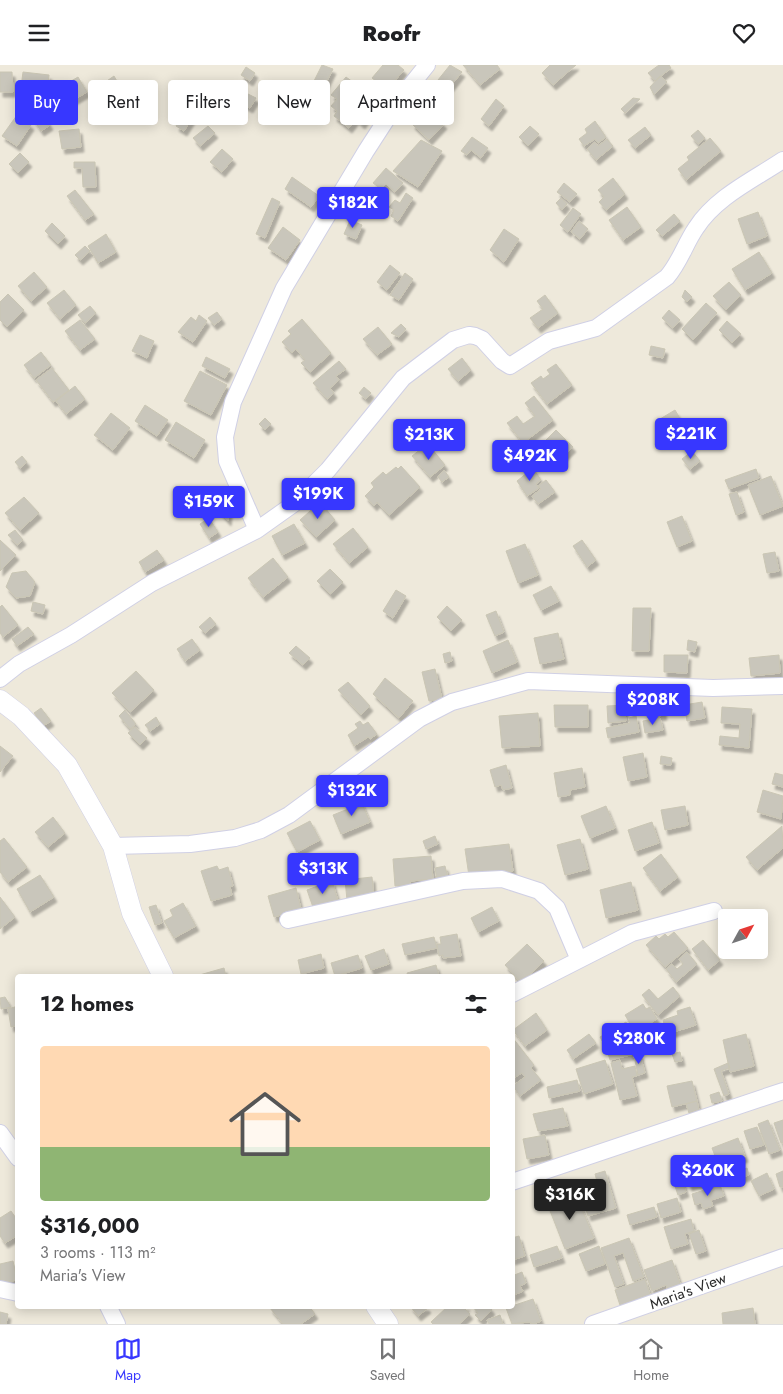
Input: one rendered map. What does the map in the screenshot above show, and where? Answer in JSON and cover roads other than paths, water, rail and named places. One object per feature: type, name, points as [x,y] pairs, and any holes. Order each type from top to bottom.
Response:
[{"type":"street","points":[[257,530],[227,461],[225,437],[233,402],[284,288],[371,144],[399,101],[427,65]]},
{"type":"street","points":[[0,679],[19,665],[71,635],[152,583],[257,530],[295,503],[328,470],[403,378],[453,340],[469,335],[482,339],[502,361],[510,365],[549,341],[596,328],[667,277],[675,267],[696,227],[719,202],[783,160]]},
{"type":"street","points":[[113,846],[190,844],[235,838],[261,829],[289,815],[419,719],[452,702],[528,681],[713,688],[783,686]]},
{"type":"street","points":[[0,699],[21,716],[67,765],[113,846],[132,913],[161,974]]},
{"type":"street","points":[[288,920],[463,881],[502,879],[539,891],[557,908],[579,960]]},
{"type":"street","points":[[515,992],[632,933],[714,911]]},
{"type":"street","points":[[515,1181],[783,1091]]},
{"type":"street","points":[[0,1133],[15,1154]]},
{"type":"street","name":"Maria's View","points":[[593,1324],[783,1257]]},
{"type":"street","points":[[0,1289],[15,1292]]},
{"type":"street","points":[[110,1309],[117,1324]]},
{"type":"street","points":[[378,1309],[388,1324]]}]
